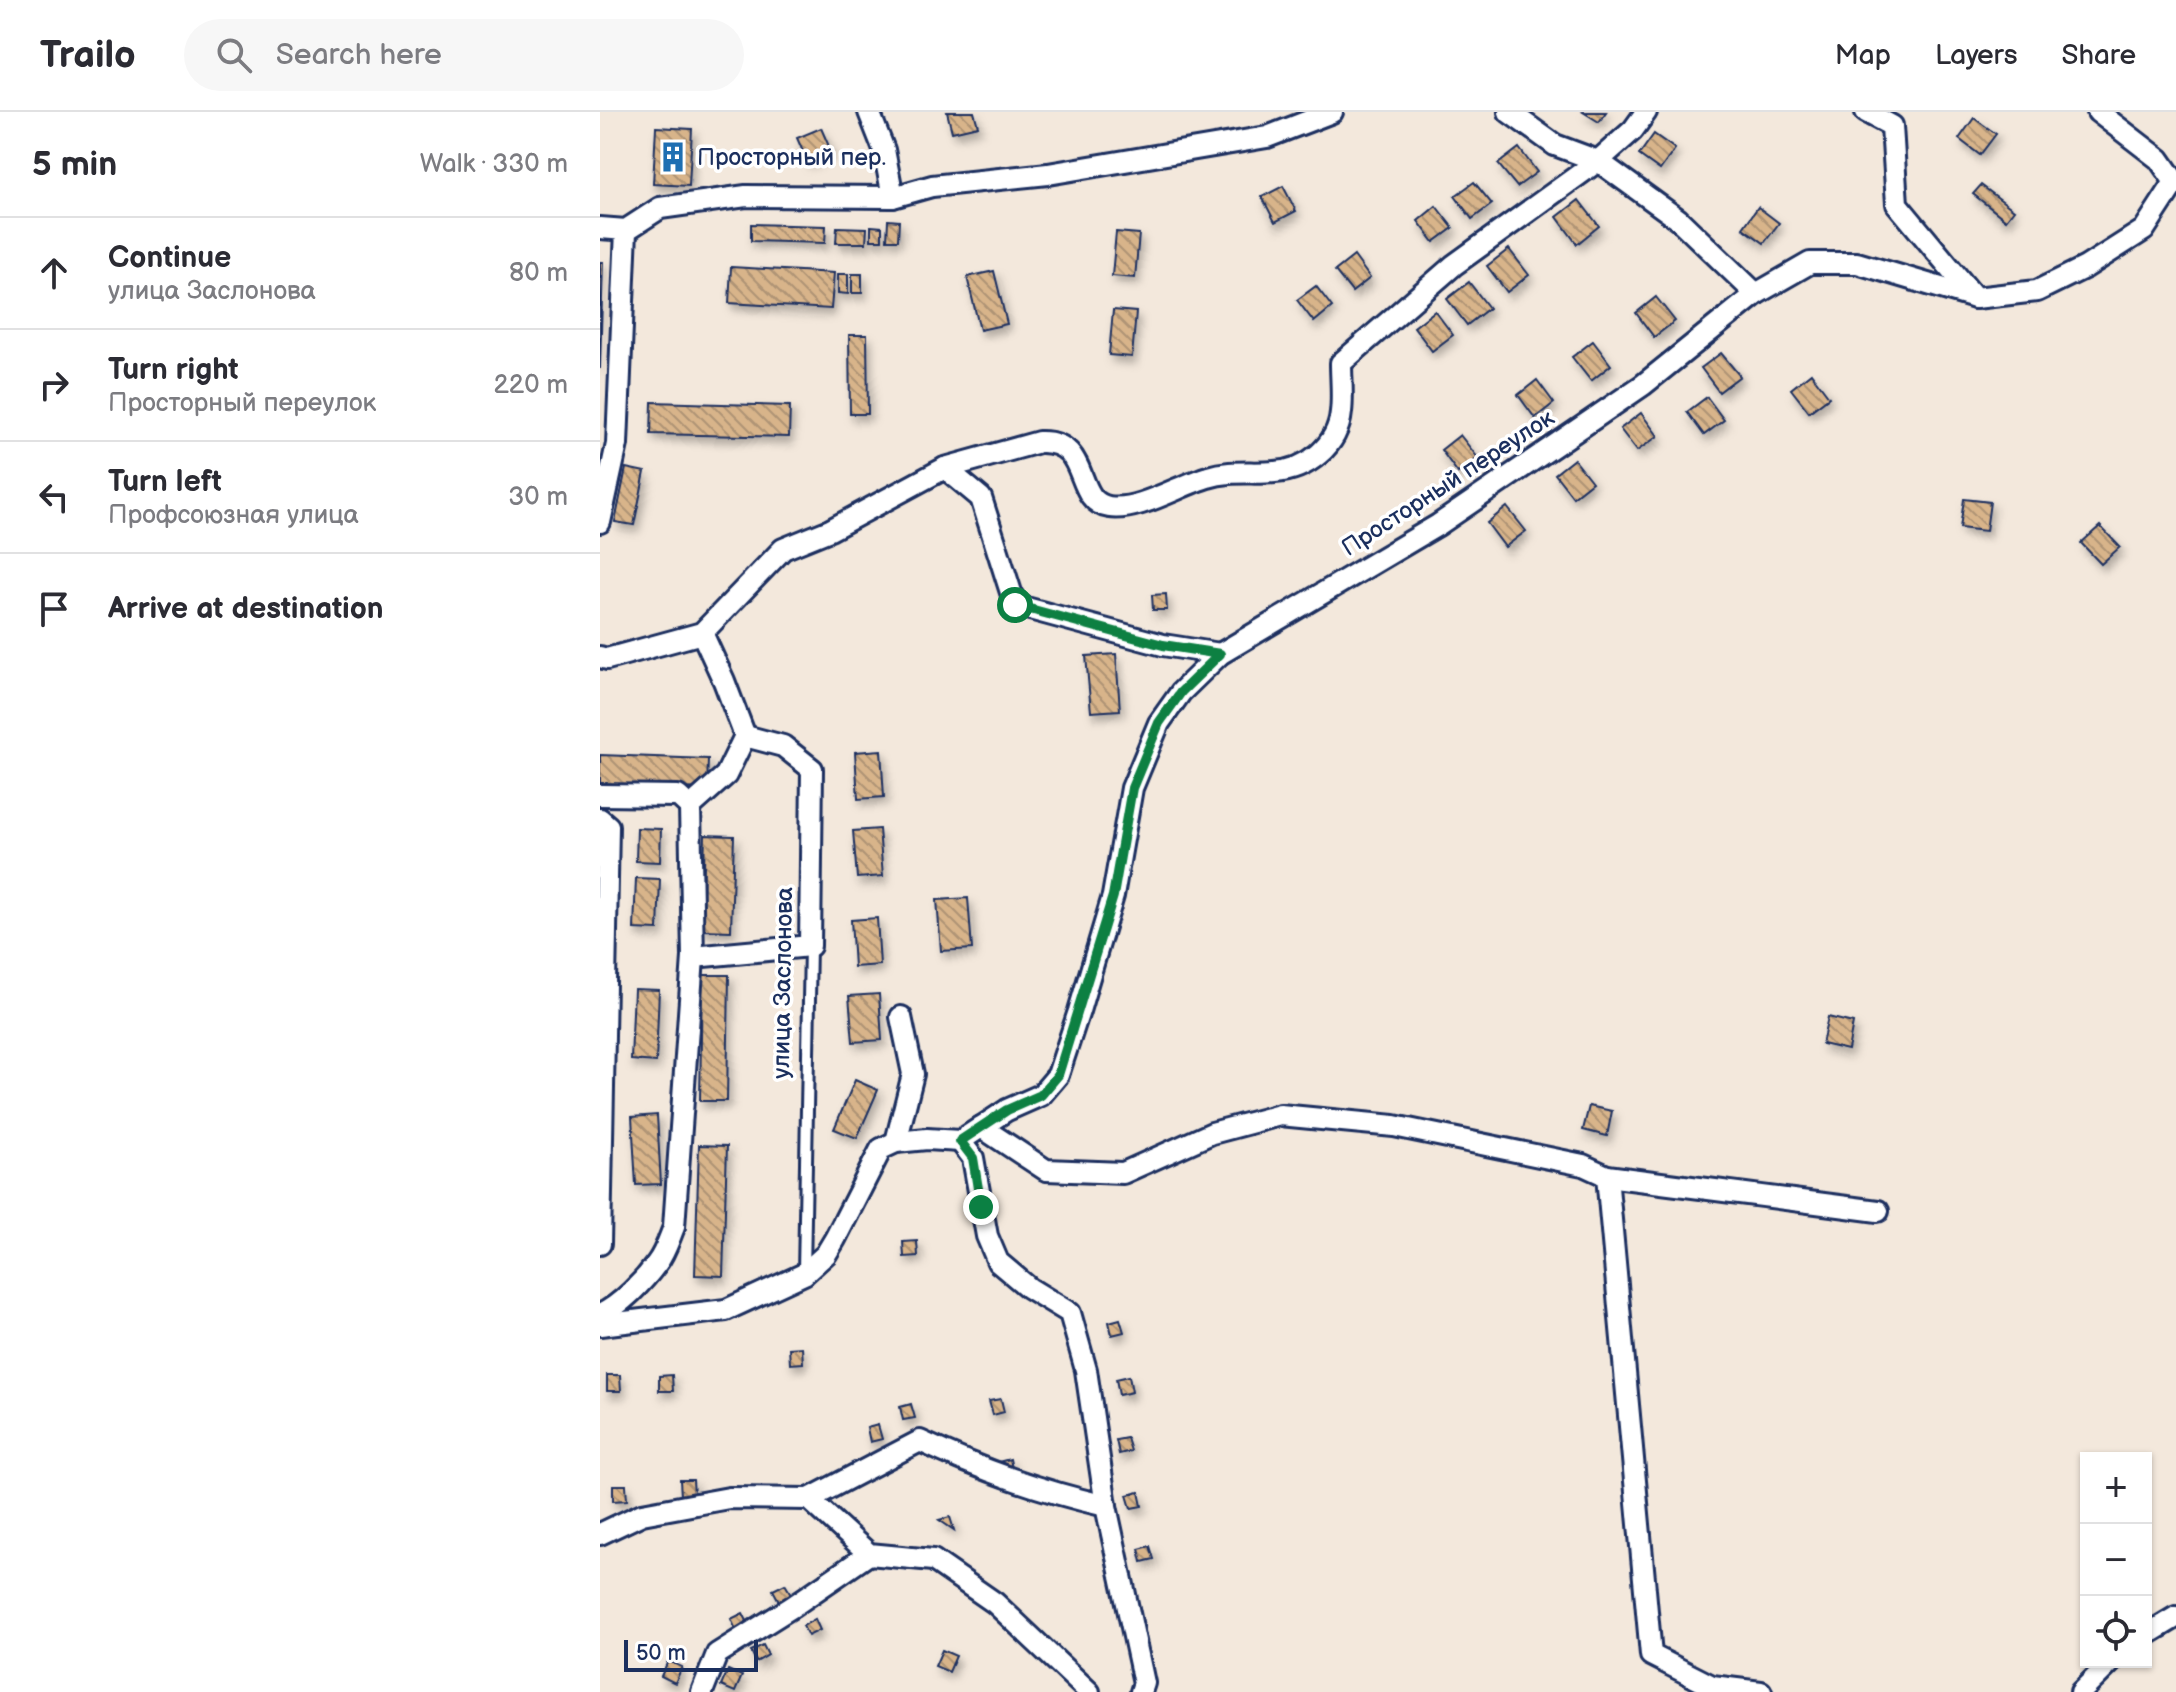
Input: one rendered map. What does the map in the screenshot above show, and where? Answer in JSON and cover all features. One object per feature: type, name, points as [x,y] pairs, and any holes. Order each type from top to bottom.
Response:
[{"type":"street","points":[[869,112],[884,150],[893,197]]},
{"type":"street","points":[[600,228],[626,230],[660,208],[746,196],[893,197],[932,186],[1048,174],[1267,137],[1332,112]]},
{"type":"street","points":[[1509,112],[1555,145],[1598,161],[1678,219],[1756,294]]},
{"type":"street","points":[[600,657],[607,659],[702,633],[783,549],[830,530],[945,468],[1039,442],[1052,442],[1072,454],[1092,498],[1107,507],[1151,499],[1221,473],[1278,472],[1302,465],[1324,452],[1334,434],[1341,414],[1341,363],[1454,265],[1598,161],[1633,130],[1646,112]]},
{"type":"street","points":[[1866,112],[1892,126],[1897,204],[1975,298]]},
{"type":"street","points":[[2098,112],[2159,159],[2175,182]]},
{"type":"street","name":"Просторный переулок","points":[[960,1141],[1007,1110],[1041,1095],[1058,1075],[1113,896],[1132,788],[1159,723],[1181,692],[1220,654],[1438,525],[1643,385],[1756,294],[1810,263],[1857,263],[1975,298],[2037,291],[2086,267],[2144,230],[2175,182]]},
{"type":"street","points":[[600,522],[617,444],[626,230]]},
{"type":"street","points":[[945,468],[981,498],[1015,605],[1163,645],[1220,654]]},
{"type":"street","points":[[690,807],[726,775],[745,736],[702,633]]},
{"type":"street","name":"улица Заслонова","points":[[745,736],[783,746],[812,769],[810,946]]},
{"type":"street","points":[[600,795],[678,796],[690,807],[693,957],[674,1227],[659,1261],[637,1286],[600,1315]]},
{"type":"street","points":[[600,819],[608,826],[600,1244]]},
{"type":"street","points":[[693,957],[810,946]]},
{"type":"street","points":[[896,1142],[913,1074],[901,1017]]},
{"type":"street","points":[[981,1127],[1046,1170],[1123,1173],[1212,1133],[1280,1115],[1394,1126],[1583,1165],[1607,1176],[1878,1211]]},
{"type":"street","points":[[600,1325],[726,1310],[804,1274],[826,1254],[881,1149],[896,1142],[927,1139],[960,1141],[973,1158],[987,1236],[998,1262],[1029,1288],[1070,1313],[1086,1370],[1106,1506],[1144,1683],[1141,1692]]},
{"type":"street","points":[[1607,1176],[1651,1655],[1712,1686],[1761,1692]]},
{"type":"street","points":[[600,1534],[642,1514],[729,1498],[809,1499],[920,1441],[972,1466],[1040,1490],[1106,1506]]},
{"type":"street","points":[[809,1499],[869,1554],[933,1560],[995,1603],[1089,1692]]},
{"type":"street","points":[[702,1692],[717,1654],[869,1554]]},
{"type":"street","points":[[2152,1631],[2176,1617]]},
{"type":"street","points":[[2081,1692],[2105,1668]]},
{"type":"lane","name":"улица Заслонова","points":[[804,1274],[810,946]]},
{"type":"building","points":[[947,112],[974,112],[978,126],[952,132]]},
{"type":"building","points":[[1583,112],[1606,112],[1599,122]]},
{"type":"building","points":[[1974,118],[1996,134],[1980,155],[1959,139]]},
{"type":"building","name":"Просторный пер.","points":[[656,127],[692,129],[689,186],[653,184]]},
{"type":"building","points":[[821,128],[831,151],[807,161],[797,138]]},
{"type":"building","points":[[1654,134],[1675,149],[1660,170],[1639,155]]},
{"type":"building","points":[[1519,148],[1537,172],[1517,187],[1498,164]]},
{"type":"building","points":[[1474,182],[1492,204],[1472,219],[1455,196]]},
{"type":"building","points":[[1981,185],[2014,210],[2006,220],[1973,194]]},
{"type":"building","points":[[1283,186],[1296,211],[1275,222],[1262,197]]},
{"type":"building","points":[[1579,200],[1599,226],[1577,244],[1557,217]]},
{"type":"building","points":[[1436,206],[1453,228],[1434,242],[1418,221]]},
{"type":"building","points":[[1758,207],[1779,223],[1764,243],[1743,228]]},
{"type":"building","points":[[888,220],[899,221],[898,240],[887,240]]},
{"type":"building","points":[[751,224],[826,226],[825,243],[751,241]]},
{"type":"building","points":[[871,226],[882,227],[882,240],[871,240]]},
{"type":"building","points":[[837,227],[867,228],[866,243],[836,243]]},
{"type":"building","points":[[1116,232],[1139,234],[1135,278],[1112,276]]},
{"type":"building","points":[[1509,249],[1529,275],[1507,292],[1487,266]]},
{"type":"building","points":[[1354,256],[1370,278],[1352,292],[1335,271]]},
{"type":"building","points":[[600,262],[603,262],[600,369]]},
{"type":"building","points":[[731,267],[834,273],[831,309],[729,303]]},
{"type":"building","points":[[994,271],[1007,324],[980,330],[967,277]]},
{"type":"building","points":[[838,274],[848,274],[848,294],[838,293]]},
{"type":"building","points":[[852,274],[862,274],[862,293],[852,293]]},
{"type":"building","points":[[1469,282],[1489,308],[1467,325],[1447,299]]},
{"type":"building","points":[[1316,286],[1332,307],[1314,322],[1297,300]]},
{"type":"building","points":[[1656,297],[1675,321],[1654,337],[1636,313]]},
{"type":"building","points":[[1113,310],[1136,312],[1132,357],[1109,355]]},
{"type":"building","points":[[1435,311],[1453,335],[1432,351],[1414,327]]},
{"type":"building","points":[[849,335],[867,335],[868,414],[850,414]]},
{"type":"building","points":[[1593,341],[1611,365],[1591,381],[1572,357]]},
{"type":"building","points":[[1721,353],[1740,376],[1719,392],[1701,368]]},
{"type":"building","points":[[1811,373],[1829,397],[1809,412],[1791,389]]},
{"type":"building","points":[[1537,380],[1554,403],[1535,418],[1518,395]]},
{"type":"building","points":[[1707,397],[1724,420],[1704,435],[1687,412]]},
{"type":"building","points":[[652,402],[790,406],[789,437],[651,434]]},
{"type":"building","points":[[1641,413],[1658,436],[1637,451],[1620,429]]},
{"type":"building","points":[[1460,435],[1478,458],[1458,473],[1441,450]]},
{"type":"building","points":[[1574,459],[1592,482],[1573,497],[1555,474]]},
{"type":"building","points":[[626,468],[645,472],[634,525],[615,522]]},
{"type":"building","points":[[1964,499],[1990,502],[1986,531],[1960,528]]},
{"type":"building","points":[[1507,507],[1526,531],[1505,547],[1487,523]]},
{"type":"building","points":[[2100,526],[2120,547],[2101,564],[2081,543]]},
{"type":"building","points":[[1166,594],[1167,610],[1153,610],[1152,595]]},
{"type":"building","points":[[1116,654],[1120,710],[1091,712],[1086,656]]},
{"type":"building","points":[[881,750],[884,797],[858,799],[855,752]]},
{"type":"building","points":[[600,755],[708,759],[707,789],[600,785]]},
{"type":"building","points":[[637,828],[661,829],[660,862],[636,861]]},
{"type":"building","points":[[879,829],[883,876],[857,878],[853,831]]},
{"type":"building","points":[[705,835],[734,836],[731,931],[702,930]]},
{"type":"building","points":[[636,878],[660,879],[658,930],[634,929]]},
{"type":"building","points":[[968,898],[972,949],[941,951],[937,900]]},
{"type":"building","points":[[877,918],[880,965],[854,967],[851,920]]},
{"type":"building","points":[[702,975],[729,975],[727,1101],[700,1101]]},
{"type":"building","points":[[634,989],[659,990],[656,1062],[631,1060]]},
{"type":"building","points":[[879,994],[882,1040],[853,1042],[849,996]]},
{"type":"building","points":[[1828,1017],[1853,1023],[1848,1050],[1822,1044]]},
{"type":"building","points":[[855,1080],[878,1090],[857,1138],[834,1129]]},
{"type":"building","points":[[1589,1106],[1612,1111],[1607,1136],[1583,1130]]},
{"type":"building","points":[[657,1115],[661,1184],[636,1185],[632,1117]]},
{"type":"building","points":[[699,1145],[727,1146],[723,1276],[695,1275]]},
{"type":"building","points":[[917,1241],[918,1256],[904,1257],[903,1242]]},
{"type":"building","points":[[1120,1319],[1124,1332],[1112,1335],[1109,1322]]},
{"type":"building","points":[[802,1347],[803,1363],[790,1364],[789,1348]]},
{"type":"building","points":[[607,1375],[620,1375],[621,1391],[607,1391]]},
{"type":"building","points":[[672,1375],[673,1391],[659,1391],[659,1376]]},
{"type":"building","points":[[1129,1376],[1132,1392],[1119,1395],[1116,1379]]},
{"type":"building","points":[[1001,1399],[1004,1412],[993,1415],[989,1401]]},
{"type":"building","points":[[911,1404],[915,1418],[903,1420],[900,1407]]},
{"type":"building","points":[[878,1425],[882,1439],[870,1442],[867,1428]]},
{"type":"building","points":[[1127,1438],[1131,1451],[1119,1454],[1116,1440]]},
{"type":"building","points":[[1010,1459],[1013,1473],[1002,1476],[998,1462]]},
{"type":"building","points":[[680,1480],[693,1480],[694,1495],[681,1496]]},
{"type":"building","points":[[613,1485],[626,1485],[627,1500],[613,1501]]},
{"type":"building","points":[[1139,1492],[1142,1506],[1131,1508],[1127,1495]]},
{"type":"building","points":[[950,1517],[954,1530],[939,1520]]},
{"type":"building","points":[[1150,1546],[1154,1559],[1142,1562],[1139,1549]]},
{"type":"building","points":[[785,1584],[791,1594],[779,1601],[773,1590]]},
{"type":"building","points":[[743,1613],[748,1623],[736,1630],[731,1619]]},
{"type":"building","points":[[815,1619],[820,1630],[808,1636],[803,1626]]},
{"type":"building","points":[[763,1645],[768,1655],[756,1662],[751,1651]]},
{"type":"building","points":[[942,1650],[956,1656],[949,1672],[935,1666]]},
{"type":"building","points":[[668,1661],[682,1667],[675,1683],[661,1676]]},
{"type":"building","points":[[728,1670],[742,1676],[735,1692],[721,1686]]},
{"type":"place","name":"Просторный пер.","points":[[673,157]]},
{"type":"route","points":[[981,1207],[973,1158],[960,1141],[1007,1110],[1041,1095],[1058,1075],[1113,896],[1132,788],[1159,723],[1181,692],[1220,654],[1163,645],[1015,605]]}]
